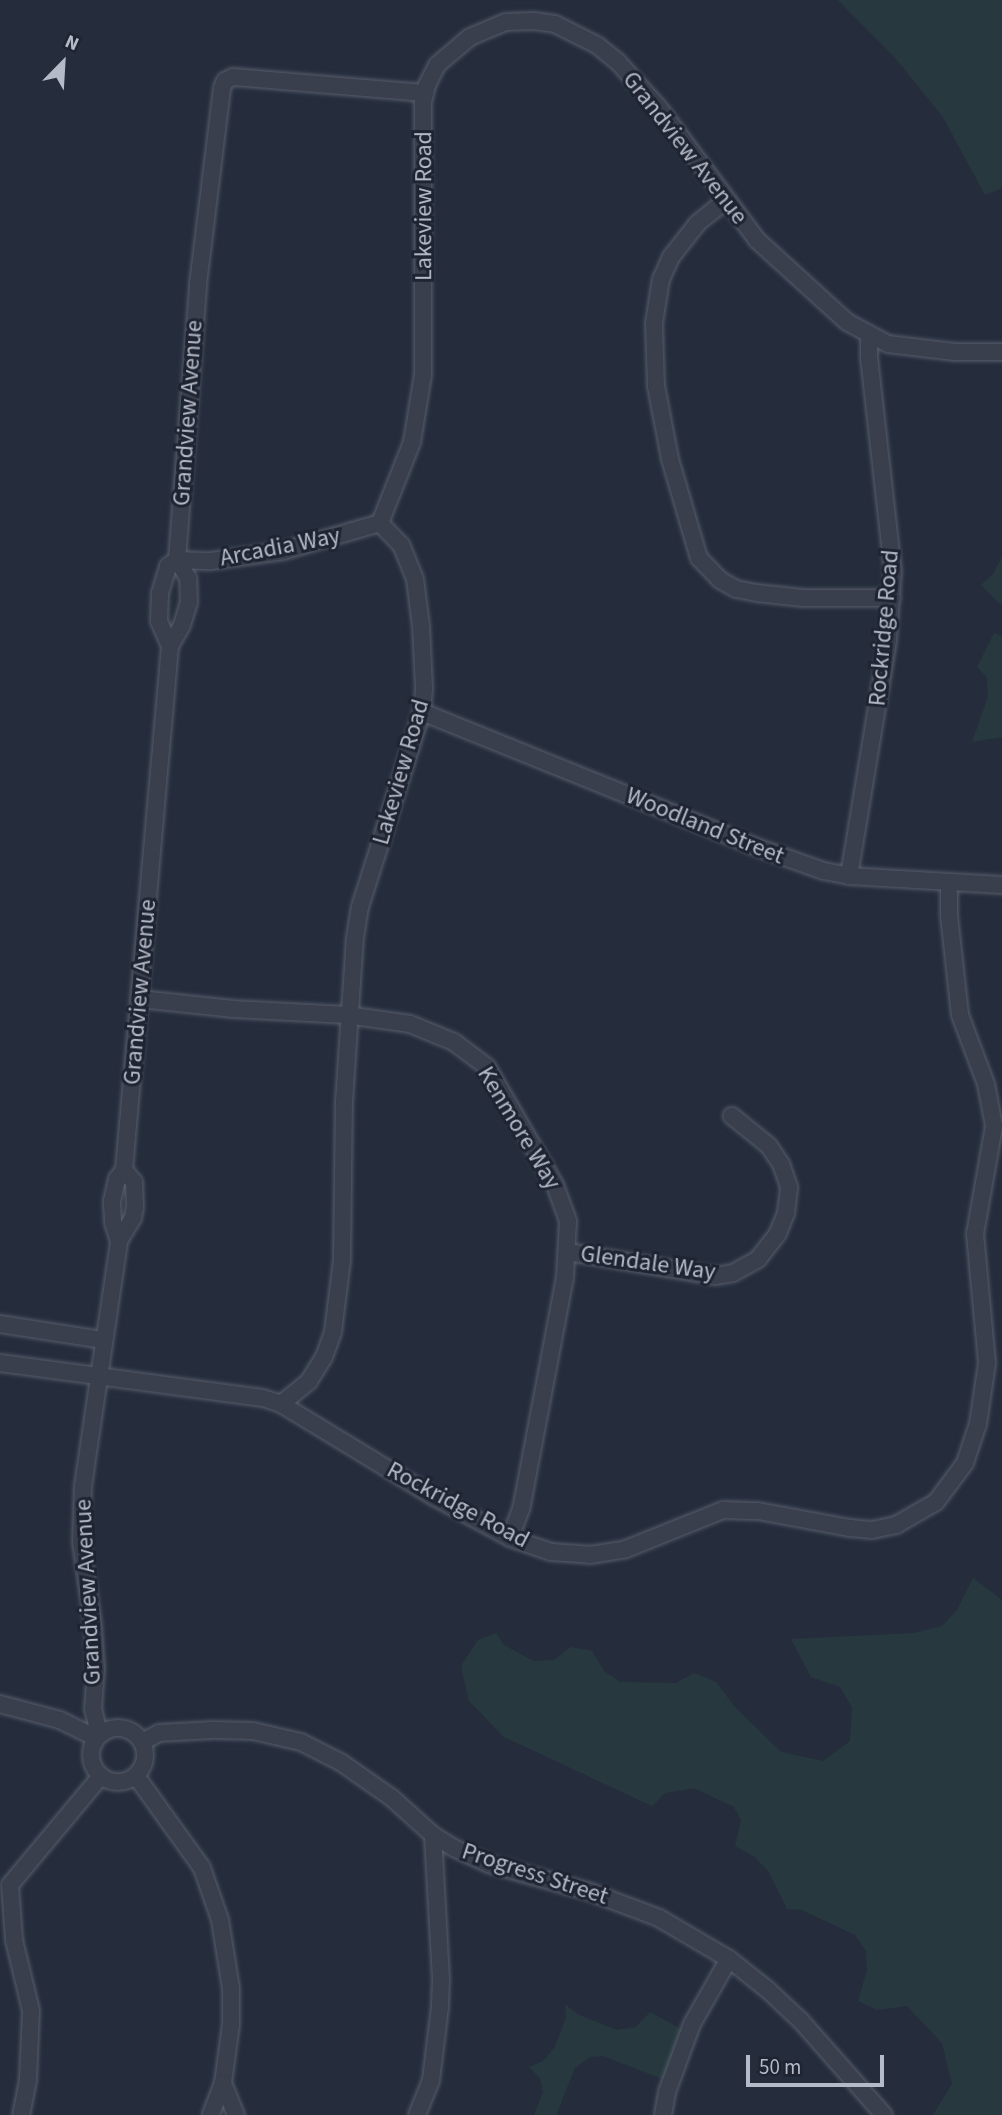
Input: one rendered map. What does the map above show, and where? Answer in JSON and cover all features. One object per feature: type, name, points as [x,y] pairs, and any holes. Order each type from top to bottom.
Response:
[{"type":"street","name":"Grandview Avenue","points":[[119,1241],[113,1222],[112,1202],[117,1179],[124,1170],[170,646],[182,625],[188,602],[188,578],[177,561],[198,284],[210,169],[225,81],[233,77],[258,78],[425,93],[437,65],[470,37],[506,22],[534,21],[555,24],[597,45],[627,72],[659,108],[725,201],[757,240],[830,310],[869,337],[905,347],[1002,352]]},
{"type":"street","name":"Lakeview Road","points":[[281,1404],[309,1381],[324,1357],[339,1303],[347,1015],[360,907],[422,712],[421,626],[415,579],[401,545],[380,523],[405,466],[423,375],[425,93]]},
{"type":"street","points":[[725,201],[697,224],[671,257],[661,279],[654,323],[656,386],[670,459],[699,558],[720,580],[736,589],[803,598],[892,598]]},
{"type":"street","name":"Rockridge Road","points":[[849,876],[876,719],[892,598],[891,526],[869,358],[869,337]]},
{"type":"street","name":"Arcadia Way","points":[[177,561],[211,561],[283,551],[380,523]]},
{"type":"street","name":"Grandview Avenue","points":[[170,646],[159,621],[160,593],[168,566],[177,561]]},
{"type":"street","name":"Woodland Street","points":[[422,712],[748,844],[824,871],[849,876],[1002,885]]},
{"type":"street","name":"Rockridge Road","points":[[0,1363],[263,1398],[281,1404],[434,1497],[510,1538],[551,1552],[571,1555],[608,1553],[644,1542],[708,1514],[737,1510],[872,1530],[896,1525],[936,1502],[959,1472],[973,1444],[985,1384],[986,1351],[975,1234],[994,1126],[986,1084],[960,1015],[949,915],[949,882]]},
{"type":"street","name":"Kenmore Way","points":[[140,999],[233,1009],[347,1015],[410,1024],[431,1030],[472,1053],[487,1067],[565,1207],[568,1252],[520,1509],[510,1538]]},
{"type":"street","name":"Glendale Way","points":[[568,1252],[715,1276],[733,1273],[758,1259],[782,1223],[789,1187],[781,1164],[769,1146],[732,1116]]},
{"type":"street","name":"Grandview Avenue","points":[[97,1736],[93,1709],[96,1669],[93,1625],[80,1542],[87,1441],[102,1340],[119,1241],[129,1226],[135,1207],[134,1182],[124,1170]]},
{"type":"street","points":[[0,1324],[102,1340]]},
{"type":"street","points":[[0,1704],[60,1720],[97,1736]]},
{"type":"street","points":[[111,1728],[131,1730],[144,1741],[145,1759],[136,1776],[123,1783],[100,1777],[91,1757],[97,1736],[111,1728]]},
{"type":"street","name":"Progress Street","points":[[144,1741],[159,1733],[213,1730],[253,1731],[301,1742],[351,1768],[433,1835],[489,1864],[622,1902],[659,1918],[729,1959],[768,1990],[801,2021],[884,2115]]},
{"type":"street","points":[[136,1776],[202,1868],[220,1920],[230,1989],[231,2024],[223,2084],[211,2115]]},
{"type":"street","points":[[21,2115],[29,2069],[30,2011],[7,1935],[5,1886],[100,1777]]},
{"type":"street","points":[[417,2115],[431,2080],[440,2007],[441,1979],[433,1835]]},
{"type":"street","points":[[663,2115],[667,2092],[692,2024],[729,1959]]},
{"type":"street","points":[[223,2084],[236,2115]]},
{"type":"shaded area","points":[[838,0],[1002,0],[1002,188],[985,195],[943,117],[897,60]]},
{"type":"shaded area","points":[[1002,557],[1000,604],[981,585],[993,574]]},
{"type":"shaded area","points":[[994,633],[1002,636],[1002,737],[972,742],[988,697],[987,677],[977,667]]},
{"type":"shaded area","points":[[973,1578],[1002,1600],[1002,2115],[933,2115],[952,2084],[942,2043],[907,2006],[877,2010],[858,2001],[867,1970],[866,1951],[855,1935],[802,1910],[787,1909],[769,1872],[755,1857],[735,1846],[741,1820],[734,1807],[694,1788],[665,1793],[652,1806],[504,1737],[469,1701],[461,1666],[478,1640],[496,1633],[504,1645],[534,1661],[554,1660],[571,1647],[592,1651],[604,1671],[620,1682],[676,1683],[694,1673],[716,1682],[735,1707],[781,1752],[823,1761],[850,1741],[852,1707],[840,1687],[811,1677],[791,1639],[914,1633],[942,1626],[957,1610]]},
{"type":"shaded area","points":[[565,2004],[577,2014],[617,2030],[636,2027],[650,2012],[688,2033],[668,2081],[603,2056],[590,2057],[575,2068],[556,2115],[534,2115],[543,2092],[540,2078],[529,2067],[543,2061],[555,2047],[566,2018]]}]
